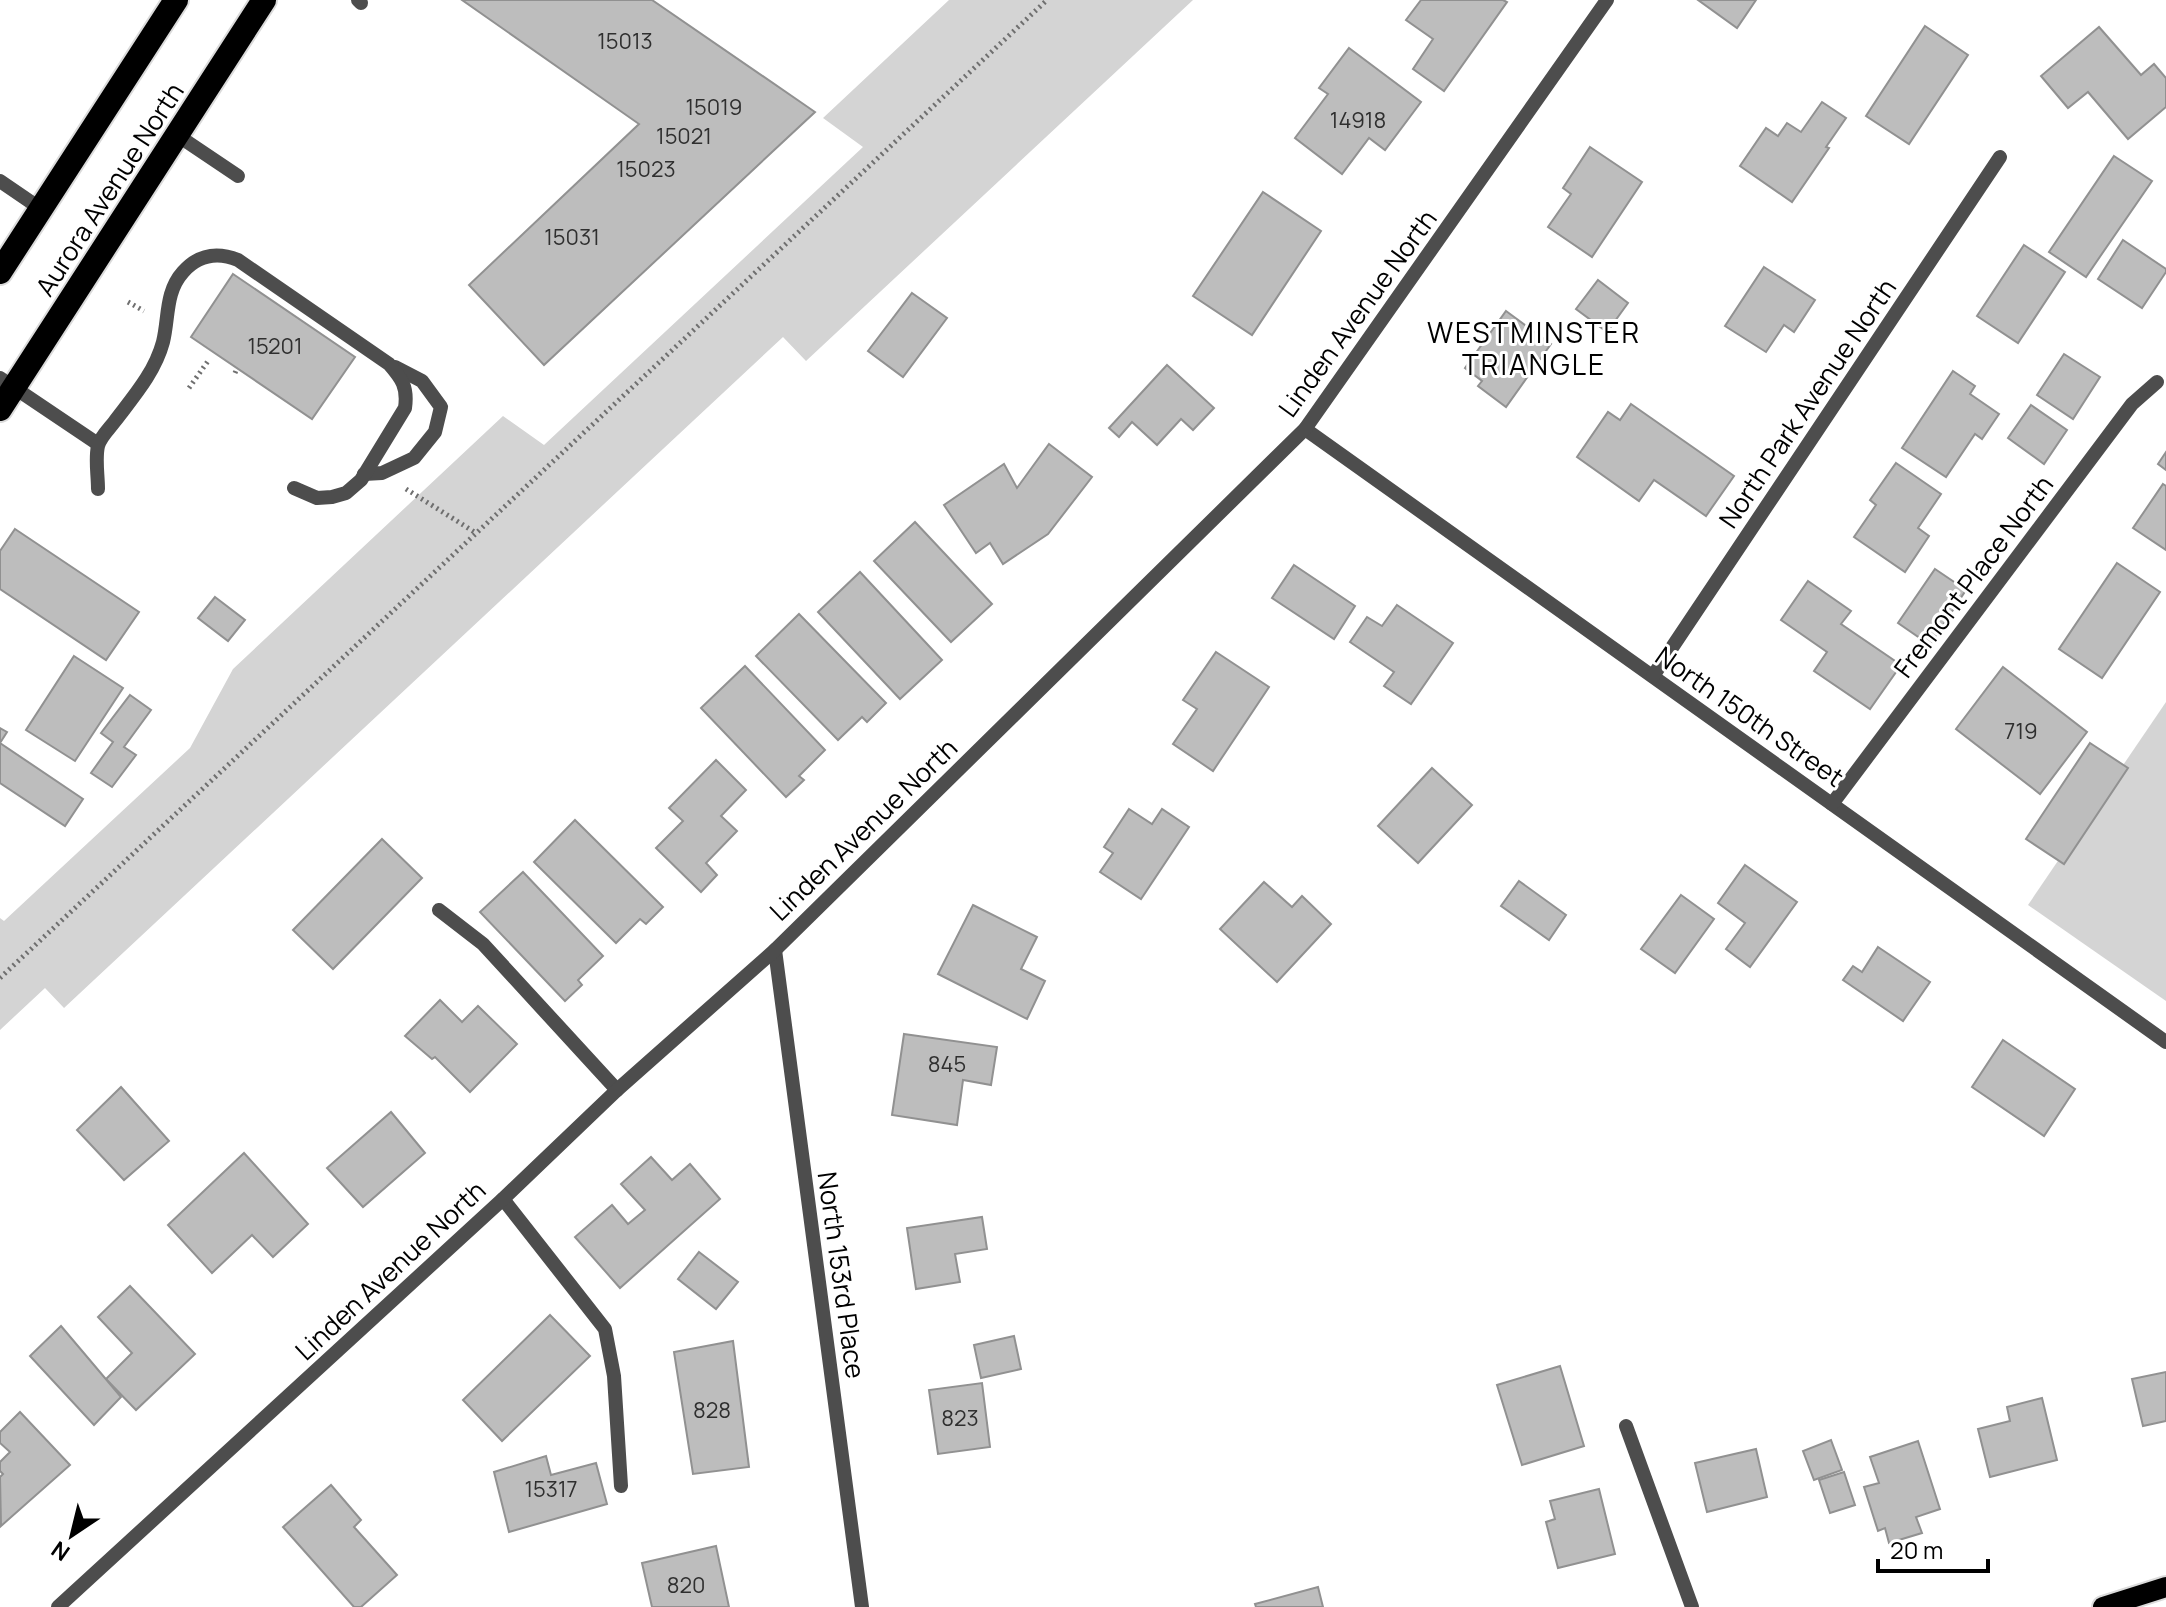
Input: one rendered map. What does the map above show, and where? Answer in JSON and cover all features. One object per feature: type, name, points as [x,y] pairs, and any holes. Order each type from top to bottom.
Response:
[{"type":"highway","name":"Aurora Avenue North","points":[[0,272],[176,0]]},
{"type":"highway","name":"Aurora Avenue North","points":[[0,409],[7,383],[177,135],[264,0]]},
{"type":"main road","points":[[2103,1607],[2166,1587]]},
{"type":"street","name":"Linden Avenue North","points":[[58,1607],[503,1199],[617,1090],[775,950],[1305,429],[1607,0]]},
{"type":"street","points":[[177,135],[238,176]]},
{"type":"street","name":"North Park Avenue North","points":[[1653,676],[2000,157]]},
{"type":"street","points":[[0,181],[41,209]]},
{"type":"street","points":[[98,489],[98,444],[144,384],[156,362],[163,342],[171,290],[181,273],[195,261],[210,255],[224,255],[238,260],[389,364],[422,381],[441,407],[435,432],[414,458],[382,473],[364,474]]},
{"type":"street","points":[[294,488],[317,498],[332,497],[346,493],[361,480],[405,408],[407,397],[402,380],[389,364]]},
{"type":"street","name":"Fremont Place North","points":[[1832,804],[2132,404],[2157,382]]},
{"type":"street","points":[[7,383],[98,444]]},
{"type":"street","name":"North 150th Street","points":[[1305,429],[2166,1042]]},
{"type":"street","points":[[439,910],[483,944],[617,1090]]},
{"type":"street","name":"North 153rd Place","points":[[775,950],[862,1607]]},
{"type":"street","points":[[503,1199],[605,1329],[614,1376],[621,1486]]},
{"type":"street","points":[[1626,1426],[1692,1607]]},
{"type":"path","points":[[0,978],[1047,0]]},
{"type":"path","points":[[189,388],[208,361]]},
{"type":"path","points":[[402,486],[476,533]]},
{"type":"shaded area","points":[[949,0],[1193,0],[806,361],[783,337],[64,1008],[45,988],[0,1030],[0,918],[4,921],[190,748],[233,669],[503,416],[544,445],[863,147],[823,118]]},
{"type":"shaded area","points":[[2166,702],[2166,1001],[2028,905]]},
{"type":"building","points":[[462,0],[652,0],[815,112],[544,365],[469,285],[639,124]]},
{"type":"building","points":[[1421,0],[1507,2],[1444,91],[1413,69],[1433,39],[1406,20]]},
{"type":"building","points":[[1698,0],[1756,0],[1737,28]]},
{"type":"building","points":[[1925,26],[1968,55],[1909,144],[1866,116]]},
{"type":"building","points":[[2099,27],[2141,75],[2154,64],[2166,78],[2166,107],[2128,139],[2088,92],[2068,108],[2041,76]]},
{"type":"building","points":[[1349,48],[1421,102],[1385,150],[1369,138],[1342,174],[1295,138],[1328,94],[1319,88]]},
{"type":"building","points":[[1822,102],[1846,118],[1792,202],[1740,166],[1766,128],[1778,136],[1787,123],[1801,132]]},
{"type":"building","points":[[1590,147],[1642,182],[1592,257],[1548,227],[1571,194],[1563,188]]},
{"type":"building","points":[[2114,156],[2152,181],[2086,277],[2049,252]]},
{"type":"building","points":[[1263,192],[1321,231],[1252,335],[1193,296]]},
{"type":"building","points":[[2123,240],[2166,269],[2142,308],[2098,279]]},
{"type":"building","points":[[2024,245],[2065,272],[2018,343],[1977,316]]},
{"type":"building","points":[[1764,267],[1815,300],[1794,332],[1784,325],[1766,352],[1725,326]]},
{"type":"building","points":[[233,274],[355,357],[312,419],[191,337]]},
{"type":"building","points":[[1598,280],[1628,303],[1607,332],[1576,309]]},
{"type":"building","points":[[912,293],[947,318],[903,377],[868,351]]},
{"type":"building","points":[[1506,311],[1551,344],[1506,407],[1478,386],[1482,381],[1465,368]]},
{"type":"building","points":[[2064,354],[2100,377],[2073,419],[2037,395]]},
{"type":"building","points":[[1167,365],[1214,408],[1193,430],[1181,419],[1157,445],[1132,422],[1119,437],[1109,428]]},
{"type":"building","points":[[1953,371],[1975,386],[1970,394],[1999,414],[1982,439],[1975,434],[1946,477],[1902,448]]},
{"type":"building","points":[[1631,404],[1734,476],[1706,516],[1654,480],[1639,501],[1577,457],[1608,412],[1620,420]]},
{"type":"building","points":[[2031,405],[2067,430],[2044,464],[2008,438]]},
{"type":"building","points":[[1049,444],[1092,477],[1048,534],[1003,564],[990,543],[976,553],[944,505],[1004,464],[1017,488]]},
{"type":"building","points":[[2166,452],[2166,470],[2158,464]]},
{"type":"building","points":[[1896,463],[1941,494],[1918,528],[1929,536],[1905,572],[1854,537],[1876,505],[1870,500]]},
{"type":"building","points":[[2163,484],[2166,486],[2166,550],[2133,528]]},
{"type":"building","points":[[915,522],[992,604],[951,642],[874,561]]},
{"type":"building","points":[[15,529],[139,612],[106,660],[0,589],[0,551]]},
{"type":"building","points":[[2117,563],[2160,592],[2102,678],[2059,649]]},
{"type":"building","points":[[1294,565],[1355,606],[1334,639],[1272,598]]},
{"type":"building","points":[[1935,569],[1966,590],[1930,645],[1898,623]]},
{"type":"building","points":[[860,572],[942,660],[900,699],[818,612]]},
{"type":"building","points":[[1808,581],[1851,611],[1841,624],[1901,665],[1870,709],[1814,671],[1827,652],[1781,620]]},
{"type":"building","points":[[215,597],[245,620],[228,641],[198,618]]},
{"type":"building","points":[[1397,605],[1453,643],[1411,704],[1384,686],[1394,672],[1350,642],[1367,617],[1382,626]]},
{"type":"building","points":[[799,614],[886,703],[867,722],[862,717],[838,740],[756,656]]},
{"type":"building","points":[[1216,652],[1269,687],[1213,771],[1173,744],[1197,709],[1183,700]]},
{"type":"building","points":[[74,656],[123,688],[75,761],[26,730]]},
{"type":"building","points":[[745,666],[825,750],[799,776],[804,780],[786,797],[701,708]]},
{"type":"building","points":[[2003,667],[2087,732],[2040,794],[1956,729]]},
{"type":"building","points":[[130,695],[151,710],[124,747],[136,755],[112,787],[91,773],[113,742],[101,733]]},
{"type":"building","points":[[0,728],[7,732],[0,743]]},
{"type":"building","points":[[0,743],[83,799],[65,826],[0,783]]},
{"type":"building","points":[[2090,743],[2128,768],[2064,864],[2026,839]]},
{"type":"building","points":[[716,760],[746,790],[721,816],[737,831],[706,863],[717,875],[701,892],[656,848],[683,821],[669,808]]},
{"type":"building","points":[[1432,768],[1472,805],[1418,863],[1378,826]]},
{"type":"building","points":[[1129,809],[1152,824],[1162,809],[1189,827],[1141,899],[1100,872],[1113,853],[1104,847]]},
{"type":"building","points":[[575,820],[663,907],[646,924],[640,919],[616,943],[534,862]]},
{"type":"building","points":[[382,839],[422,878],[333,969],[293,930]]},
{"type":"building","points":[[1745,865],[1797,902],[1750,967],[1726,949],[1745,923],[1718,903]]},
{"type":"building","points":[[523,872],[603,956],[578,980],[582,985],[565,1001],[480,912]]},
{"type":"building","points":[[1519,881],[1566,915],[1549,940],[1501,906]]},
{"type":"building","points":[[1264,882],[1292,907],[1302,896],[1331,924],[1277,982],[1220,929]]},
{"type":"building","points":[[1681,895],[1714,919],[1675,973],[1641,949]]},
{"type":"building","points":[[973,905],[1037,937],[1021,969],[1045,981],[1027,1019],[938,974]]},
{"type":"building","points":[[1878,947],[1930,982],[1903,1021],[1843,980],[1853,966],[1862,972]]},
{"type":"building","points":[[440,1000],[462,1022],[478,1006],[517,1044],[470,1092],[435,1057],[432,1059],[405,1036]]},
{"type":"building","points":[[904,1034],[997,1047],[991,1085],[963,1080],[957,1125],[892,1115]]},
{"type":"building","points":[[2003,1040],[2075,1089],[2044,1136],[1972,1087]]},
{"type":"building","points":[[121,1087],[169,1141],[124,1180],[77,1130]]},
{"type":"building","points":[[391,1112],[425,1153],[363,1207],[327,1168]]},
{"type":"building","points":[[244,1153],[308,1224],[273,1257],[252,1235],[212,1273],[168,1225]]},
{"type":"building","points":[[651,1157],[672,1180],[690,1164],[720,1199],[620,1288],[575,1237],[612,1205],[628,1224],[645,1210],[621,1184]]},
{"type":"building","points":[[982,1217],[987,1249],[955,1254],[960,1282],[916,1289],[907,1228]]},
{"type":"building","points":[[699,1252],[738,1282],[716,1309],[678,1279]]},
{"type":"building","points":[[130,1286],[195,1354],[136,1410],[106,1379],[132,1353],[98,1317]]},
{"type":"building","points":[[550,1315],[590,1356],[502,1441],[463,1400]]},
{"type":"building","points":[[61,1326],[121,1397],[94,1425],[30,1356]]},
{"type":"building","points":[[1014,1336],[1021,1369],[981,1378],[974,1345]]},
{"type":"building","points":[[733,1341],[749,1467],[693,1474],[674,1352]]},
{"type":"building","points":[[1560,1366],[1584,1446],[1522,1465],[1497,1385]]},
{"type":"building","points":[[2166,1372],[2166,1421],[2143,1426],[2132,1379]]},
{"type":"building","points":[[982,1383],[990,1447],[938,1454],[929,1390]]},
{"type":"building","points":[[2042,1398],[2057,1460],[1990,1477],[1978,1429],[2010,1421],[2007,1407]]},
{"type":"building","points":[[20,1412],[70,1465],[1,1526],[0,1477],[3,1474],[0,1462],[10,1452],[0,1443],[0,1432]]},
{"type":"building","points":[[1831,1440],[1842,1470],[1814,1480],[1803,1451]]},
{"type":"building","points":[[1918,1441],[1940,1509],[1916,1517],[1922,1533],[1889,1543],[1885,1528],[1878,1531],[1864,1487],[1879,1483],[1870,1457]]},
{"type":"building","points":[[1756,1449],[1767,1497],[1707,1512],[1695,1463]]},
{"type":"building","points":[[546,1456],[551,1475],[596,1463],[607,1504],[509,1532],[494,1472]]},
{"type":"building","points":[[1844,1472],[1855,1505],[1830,1513],[1819,1480]]},
{"type":"building","points":[[331,1485],[361,1520],[354,1527],[397,1575],[361,1607],[354,1607],[283,1527]]},
{"type":"building","points":[[1599,1489],[1615,1554],[1558,1568],[1546,1522],[1555,1519],[1550,1501]]},
{"type":"building","points":[[716,1546],[729,1607],[652,1607],[642,1563]]},
{"type":"building","points":[[1318,1587],[1323,1607],[1256,1607],[1255,1604]]},
{"type":"district","name":"WESTMINSTER TRIANGLE","points":[[1534,348]]}]
